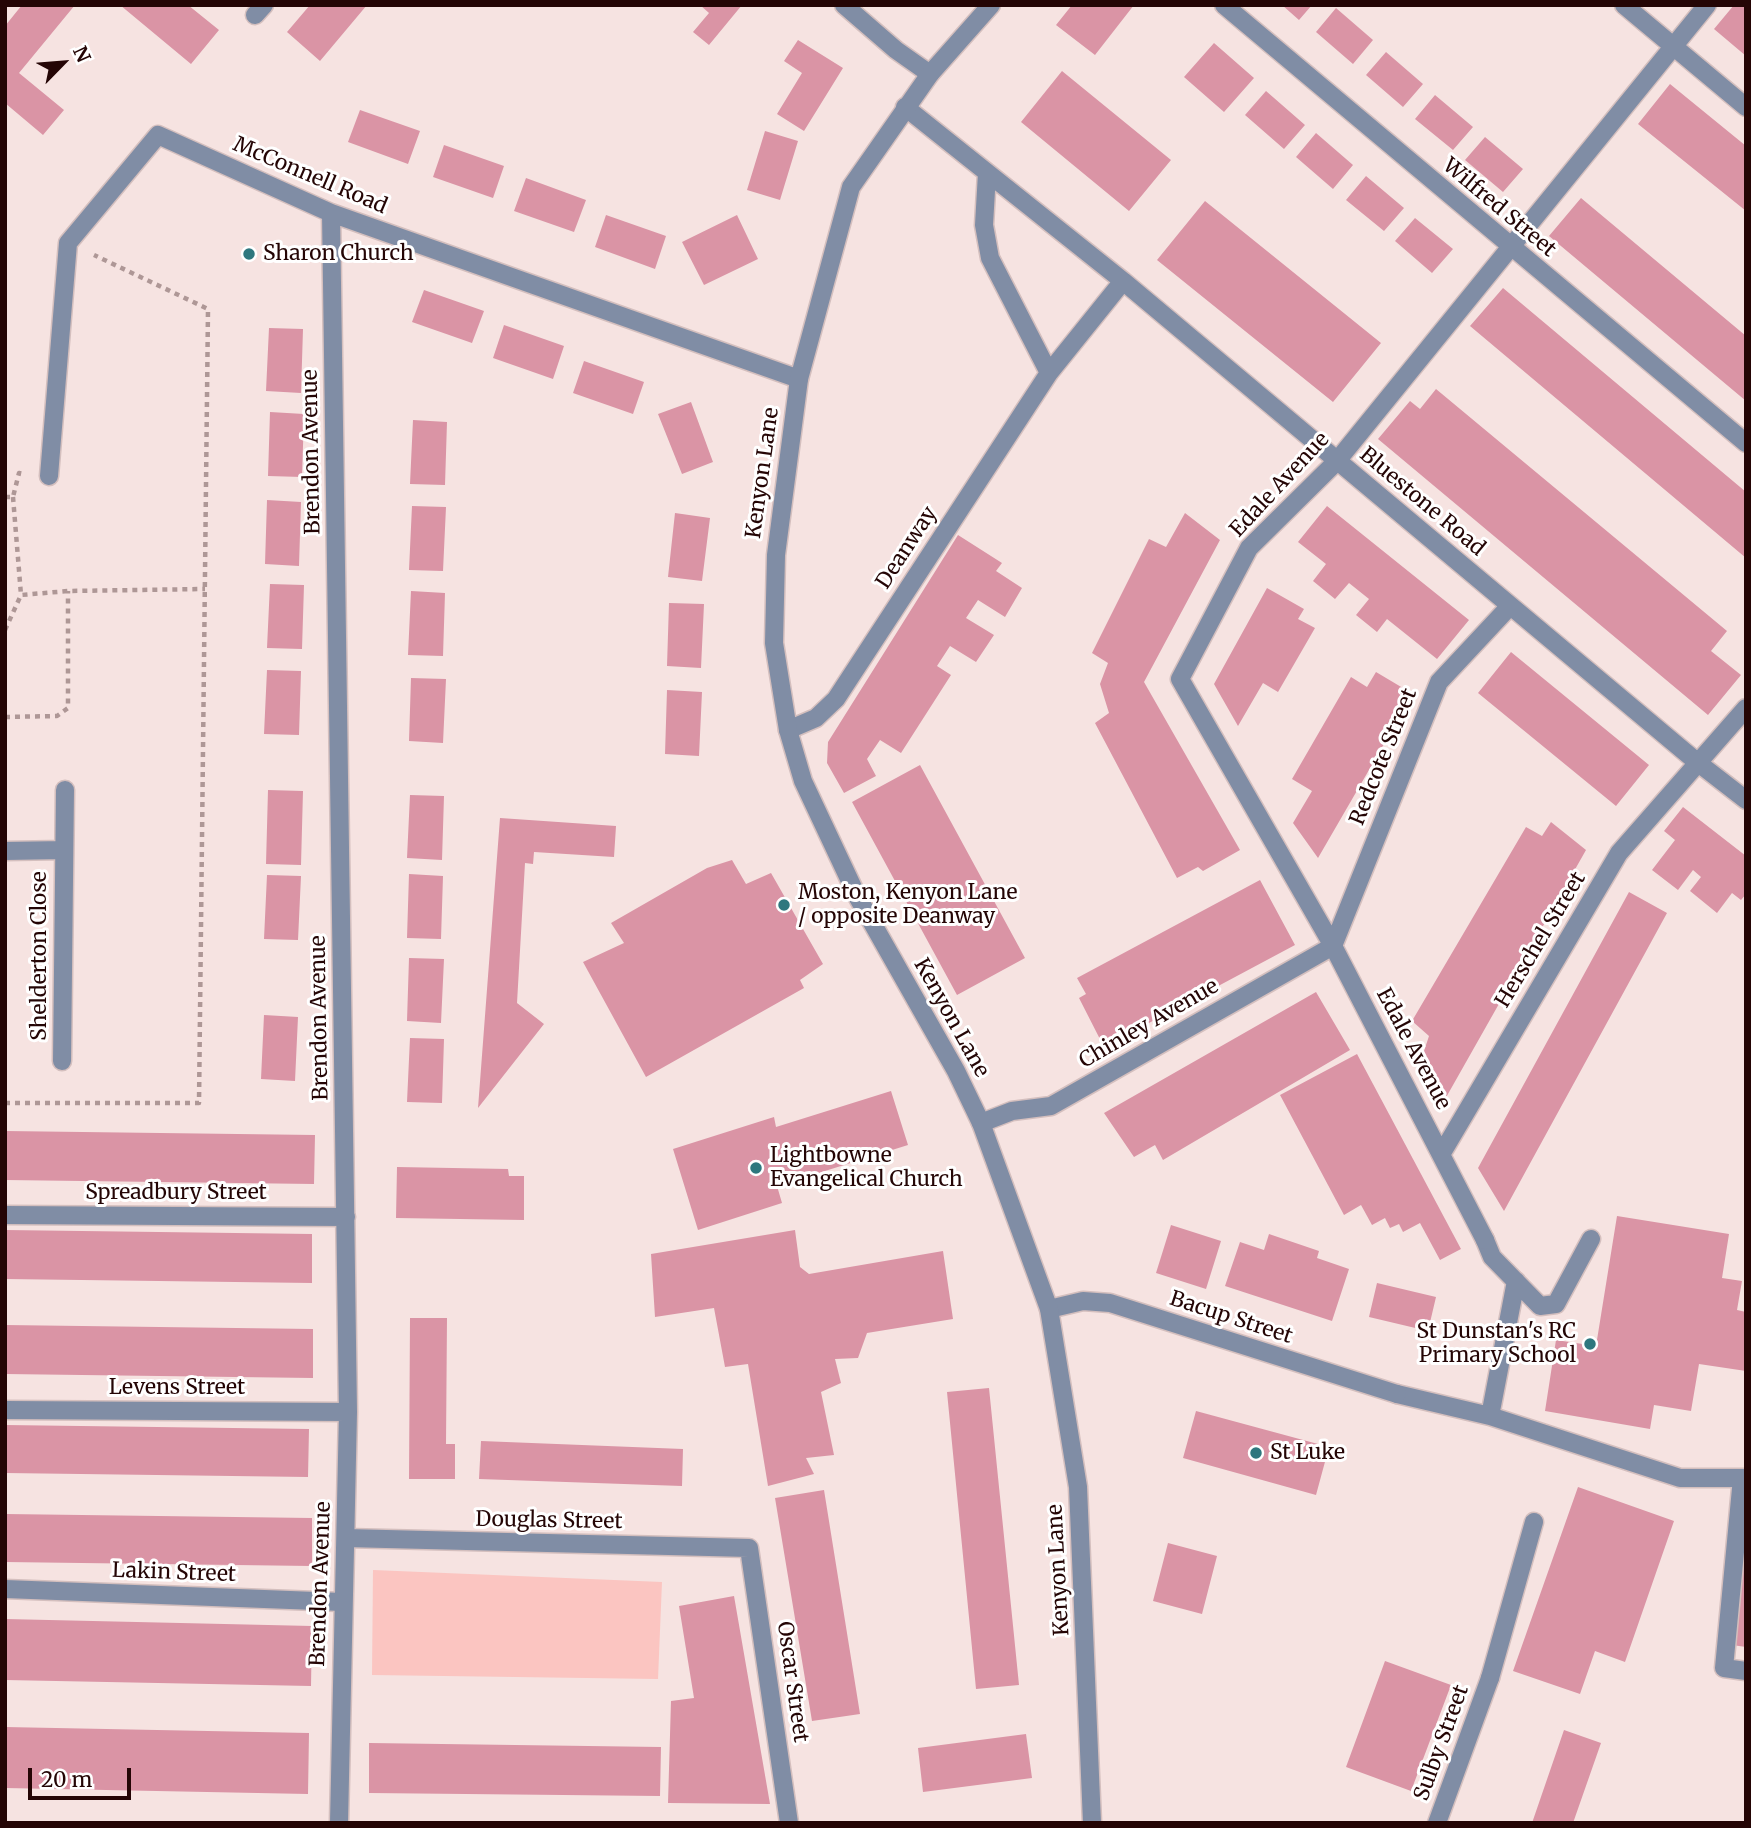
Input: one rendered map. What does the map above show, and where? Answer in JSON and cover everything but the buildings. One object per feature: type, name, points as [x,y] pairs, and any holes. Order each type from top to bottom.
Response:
[{"type":"street","points":[[844,5],[930,74]]},
{"type":"street","name":"Kenyon Lane","points":[[991,5],[930,74],[851,187],[799,379],[776,555],[774,643],[789,730],[803,781],[830,841],[981,1123],[1049,1310],[1077,1487],[1092,1823]]},
{"type":"street","name":"Wilfred Street","points":[[1224,5],[1746,443]]},
{"type":"street","points":[[1624,5],[1746,107]]},
{"type":"street","name":"Edale Avenue","points":[[1591,1239],[1556,1304],[1540,1306],[1492,1257],[1442,1153],[1333,946],[1180,679],[1249,548],[1337,460],[1707,5]]},
{"type":"street","name":"Bluestone Road","points":[[905,107],[1123,281],[1697,762],[1746,800]]},
{"type":"street","name":"McConnell Road","points":[[68,243],[158,135],[331,213],[799,379]]},
{"type":"street","points":[[987,173],[984,225],[990,258],[1049,373]]},
{"type":"street","name":"Brendon Avenue","points":[[331,213],[348,1412],[339,1823]]},
{"type":"street","points":[[49,476],[68,243]]},
{"type":"street","name":"Deanway","points":[[789,730],[816,718],[836,699],[1049,373],[1123,281]]},
{"type":"street","name":"Redcote Street","points":[[1333,946],[1439,682],[1510,606]]},
{"type":"street","name":"Herschel Street","points":[[1442,1153],[1619,853],[1746,708]]},
{"type":"street","name":"Shelderton Close","points":[[62,1061],[65,790]]},
{"type":"street","name":"Shelderton Close","points":[[5,851],[64,850]]},
{"type":"street","name":"Chinley Avenue","points":[[981,1123],[1012,1111],[1051,1106],[1333,946]]},
{"type":"street","name":"Spreadbury Street","points":[[5,1215],[346,1217]]},
{"type":"street","points":[[1490,1416],[1516,1281]]},
{"type":"street","name":"Bacup Street","points":[[1049,1310],[1083,1301],[1110,1303],[1397,1394],[1490,1416],[1680,1478],[1744,1478]]},
{"type":"street","name":"Levens Street","points":[[5,1410],[348,1412]]},
{"type":"street","points":[[1744,1478],[1724,1668],[1746,1671]]},
{"type":"street","name":"Sulby Street","points":[[1437,1823],[1490,1678],[1534,1522]]},
{"type":"street","name":"Douglas Street","points":[[346,1538],[750,1548]]},
{"type":"street","name":"Oscar Street","points":[[750,1548],[789,1823]]},
{"type":"street","name":"Lakin Street","points":[[5,1589],[342,1602]]},
{"type":"path","points":[[5,1103],[199,1103],[208,309],[68,243]]},
{"type":"path","points":[[5,630],[22,595],[13,497]]},
{"type":"path","points":[[22,595],[68,591],[205,589]]},
{"type":"path","points":[[5,717],[57,716],[68,708],[68,591]]},
{"type":"shaded area","points":[[373,1570],[662,1582],[658,1679],[372,1675]]},
{"type":"place","name":"Sharon Church","points":[[249,254]]},
{"type":"place","name":"Moston, Kenyon Lane / opposite Deanway","points":[[784,905]]},
{"type":"place","name":"Lightbowne Evangelical Church","points":[[756,1168]]},
{"type":"place","name":"St Dunstan's RC Primary School","points":[[1590,1344]]},
{"type":"place","name":"St Luke","points":[[1256,1453]]}]
